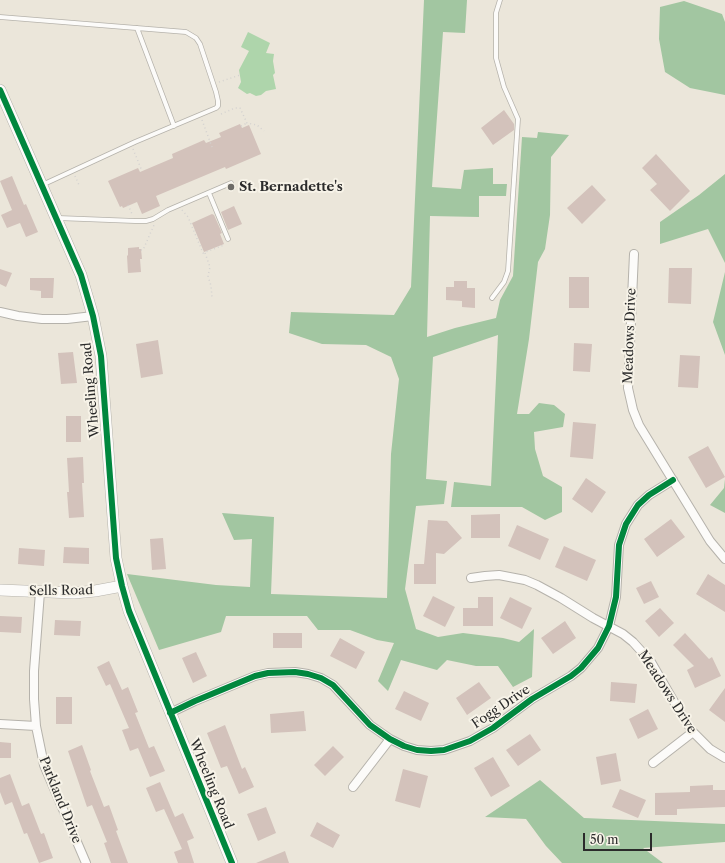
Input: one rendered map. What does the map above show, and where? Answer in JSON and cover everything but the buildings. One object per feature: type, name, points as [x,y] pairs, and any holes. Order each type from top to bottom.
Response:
[{"type":"street","name":"Wheeling Road","points":[[0,90],[81,275],[93,316],[101,356],[116,550],[122,586],[132,617],[170,713],[232,863]]},
{"type":"street","name":"Meadows Drive","points":[[634,254],[628,388],[629,399],[639,425],[710,542],[725,559]]},
{"type":"street","points":[[0,312],[42,319],[67,319],[93,316]]},
{"type":"street","name":"Fogg Drive","points":[[170,713],[255,676],[268,673],[295,672],[321,678],[333,685],[370,725],[390,739],[404,746],[417,750],[431,751],[444,750],[470,741],[493,728],[532,699],[571,676],[581,668],[598,648],[609,626],[616,597],[620,545],[626,524],[638,505],[649,495],[673,480]]},
{"type":"street","name":"Meadows Drive","points":[[471,578],[499,575],[525,580],[538,585],[623,634],[651,662],[693,732],[710,749],[725,758]]},
{"type":"street","name":"Sells Road","points":[[0,590],[74,593],[122,586]]},
{"type":"street","name":"Parkland Drive","points":[[40,592],[34,671],[36,726],[44,764],[86,863]]},
{"type":"street","points":[[0,724],[36,726]]},
{"type":"street","points":[[653,763],[693,732]]},
{"type":"street","points":[[353,787],[390,739]]},
{"type":"lane","points":[[492,298],[504,282],[508,271],[518,119],[504,87],[496,58],[496,13],[500,0]]},
{"type":"lane","points":[[0,17],[186,32],[196,38],[204,54],[214,84],[218,106],[41,185]]},
{"type":"lane","points":[[137,28],[174,126]]},
{"type":"lane","points":[[56,218],[139,222],[155,218],[231,183]]},
{"type":"lane","points":[[209,193],[228,239]]},
{"type":"path","points":[[214,84],[240,76]]},
{"type":"path","points":[[216,116],[235,108],[240,108],[247,123]]},
{"type":"path","points":[[199,115],[212,147]]},
{"type":"path","points":[[241,126],[247,123],[257,125],[264,131]]},
{"type":"path","points":[[131,144],[142,171]]},
{"type":"path","points":[[179,206],[188,217],[202,252],[205,253],[210,267],[208,276],[211,283],[212,297]]},
{"type":"path","points":[[141,250],[143,250],[156,223],[155,218]]},
{"type":"path","points":[[205,253],[225,245],[228,239]]},
{"type":"green space","points":[[424,0],[467,0],[465,33],[443,32],[432,187],[461,189],[464,170],[493,168],[493,184],[507,184],[506,196],[479,196],[479,217],[430,216],[427,337],[455,328],[496,318],[500,300],[513,276],[522,137],[537,138],[538,132],[569,135],[551,157],[550,215],[545,249],[538,262],[529,339],[517,414],[529,414],[539,403],[554,405],[565,414],[563,427],[534,432],[535,449],[543,476],[562,487],[562,512],[545,520],[522,507],[451,507],[454,482],[491,486],[498,335],[433,357],[426,479],[447,481],[444,504],[416,506],[405,589],[416,629],[438,637],[463,633],[503,638],[519,642],[534,629],[532,677],[513,687],[498,666],[476,666],[447,660],[437,670],[401,660],[388,691],[378,681],[394,643],[377,640],[350,630],[318,630],[307,616],[226,616],[221,632],[159,650],[127,574],[216,585],[250,587],[252,539],[234,540],[222,513],[274,517],[271,594],[387,598],[391,454],[399,379],[391,357],[366,345],[322,344],[289,333],[291,312],[394,315],[411,287]]},
{"type":"green space","points":[[684,1],[722,14],[725,22],[725,95],[690,88],[665,72],[659,39],[660,7]]},
{"type":"green space","points":[[248,32],[270,43],[266,53],[274,54],[273,61],[275,73],[273,75],[276,89],[266,91],[261,95],[256,96],[250,93],[247,94],[238,88],[241,82],[239,70],[249,51],[241,47]]},
{"type":"green space","points":[[725,174],[725,263],[708,229],[660,244],[660,222],[699,195]]},
{"type":"green space","points":[[725,272],[725,355],[713,322]]},
{"type":"green space","points":[[725,479],[725,513],[710,505],[724,488]]},
{"type":"green space","points":[[540,780],[584,818],[725,824],[725,842],[643,848],[663,863],[562,863],[546,846],[526,819],[485,817]]},
{"type":"cycle path","points":[[0,90],[81,275],[93,316],[101,356],[116,558],[129,611],[232,863]]},
{"type":"cycle path","points":[[170,713],[255,676],[268,673],[295,672],[321,678],[333,685],[370,725],[390,739],[404,746],[417,750],[431,751],[444,750],[470,741],[493,728],[532,699],[571,676],[581,668],[598,648],[609,626],[616,597],[619,545],[626,524],[638,505],[649,495],[673,480]]},
{"type":"place","name":"St. Bernadette's","points":[[231,187]]}]
